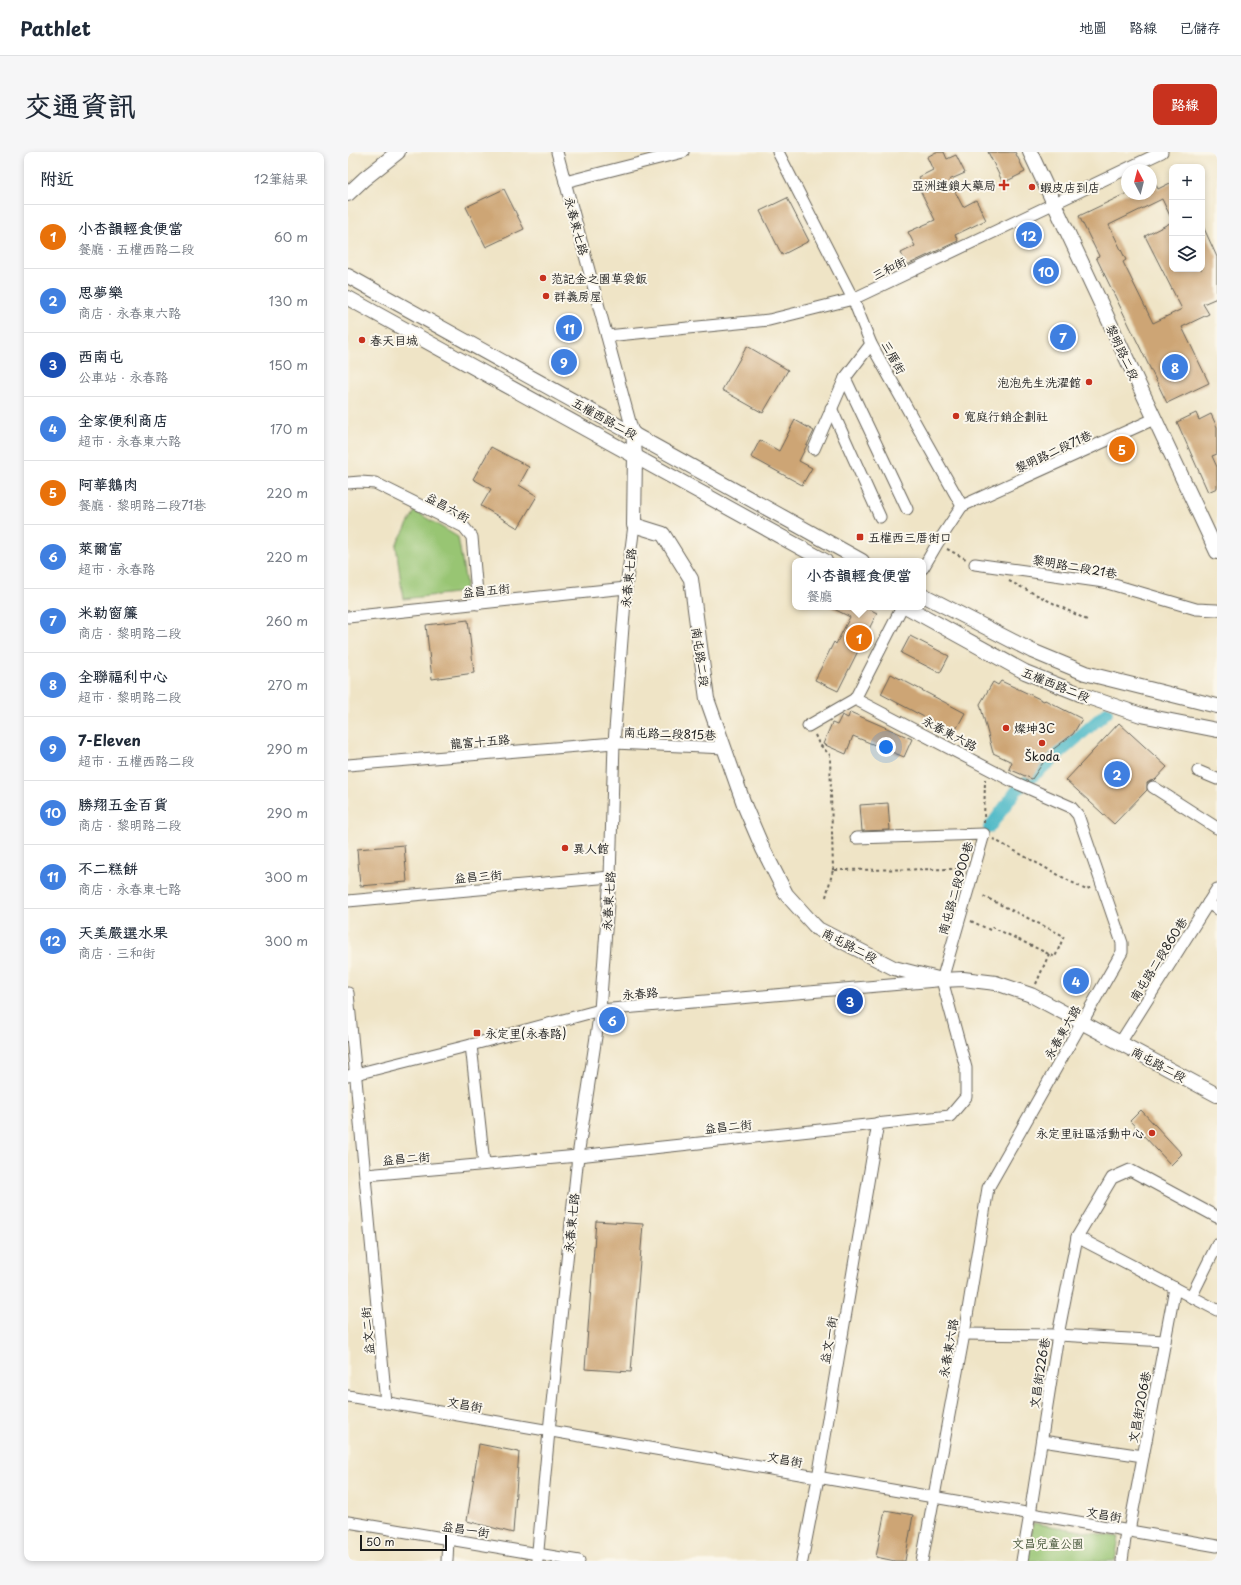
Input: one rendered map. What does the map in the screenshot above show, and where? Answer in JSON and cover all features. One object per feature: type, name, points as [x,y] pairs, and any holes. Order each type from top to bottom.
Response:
[{"type":"main road","points":[[348,194],[398,152]]},
{"type":"main road","name":"黎明路二段","points":[[1030,152],[1217,552]]},
{"type":"main road","name":"五權西路二段","points":[[348,276],[857,558]]},
{"type":"main road","name":"五權西路二段","points":[[348,298],[820,558]]},
{"type":"main road","name":"永春東七路","points":[[633,433],[634,525]]},
{"type":"main road","name":"南屯路二段","points":[[634,525],[663,534],[691,579],[707,699],[721,742],[725,748],[745,807],[786,894],[814,926],[894,968],[942,980],[996,983],[1031,995],[1217,1095]]},
{"type":"main road","name":"五權西路二段","points":[[926,597],[1032,651],[1085,673],[1217,706]]},
{"type":"main road","name":"五權西路二段","points":[[912,610],[1025,672],[1085,696],[1141,715],[1217,730]]},
{"type":"street","name":"永春東七路","points":[[557,152],[633,433]]},
{"type":"street","points":[[565,182],[683,152]]},
{"type":"street","name":"三厝街","points":[[778,152],[853,299],[871,344],[962,506]]},
{"type":"street","name":"三和街","points":[[607,336],[769,320],[853,299],[1162,152]]},
{"type":"street","points":[[814,449],[845,378],[871,344]]},
{"type":"street","points":[[845,378],[907,508]]},
{"type":"street","points":[[831,408],[880,517]]},
{"type":"street","name":"黎明路二段71巷","points":[[962,506],[1154,419]]},
{"type":"street","name":"益昌六街","points":[[348,483],[375,483],[464,527],[472,537],[478,604]]},
{"type":"street","points":[[926,562],[936,544],[962,506]]},
{"type":"street","name":"永春東七路","points":[[537,1557],[578,1156],[600,1010],[610,877],[614,743],[626,588],[634,525]]},
{"type":"street","name":"黎明路二段21巷","points":[[975,564],[1104,582],[1196,609],[1217,610]]},
{"type":"street","name":"益昌五街","points":[[348,617],[626,588]]},
{"type":"street","points":[[809,725],[855,699],[900,610]]},
{"type":"street","name":"永春東六路","points":[[855,699],[1014,782],[1071,807],[1078,815],[1122,943],[1122,952],[988,1188],[964,1334],[922,1561]]},
{"type":"street","name":"南屯路二段815巷","points":[[614,743],[725,748]]},
{"type":"street","name":"龍富十五路","points":[[348,764],[614,743]]},
{"type":"street","points":[[1198,771],[1217,779]]},
{"type":"street","points":[[1154,787],[1217,828]]},
{"type":"street","name":"南屯路二段900巷","points":[[856,838],[988,837],[942,980]]},
{"type":"street","name":"益昌三街","points":[[348,901],[610,877]]},
{"type":"street","name":"南屯路二段860巷","points":[[1120,1043],[1213,906],[1217,889]]},
{"type":"street","name":"永春路","points":[[351,1075],[471,1045],[600,1010],[942,980]]},
{"type":"street","name":"益昌二街","points":[[366,1175],[578,1156],[950,1116],[966,1096],[966,1068],[942,980]]},
{"type":"street","name":"益文二街","points":[[348,993],[351,1075],[366,1175],[386,1403]]},
{"type":"street","points":[[471,1045],[484,1164]]},
{"type":"street","name":"益文一街","points":[[802,1561],[818,1478],[878,1123]]},
{"type":"street","points":[[1217,1217],[1130,1170],[1112,1178],[1077,1236],[1217,1310]]},
{"type":"street","name":"文昌街226巷","points":[[1022,1561],[1058,1335],[1077,1236]]},
{"type":"street","points":[[1191,1297],[1217,1245]]},
{"type":"street","name":"文昌街206巷","points":[[1122,1561],[1175,1288]]},
{"type":"street","points":[[964,1334],[1058,1335],[1165,1341]]},
{"type":"street","name":"文昌街","points":[[348,1396],[1217,1546]]},
{"type":"street","points":[[1042,1441],[1143,1456]]},
{"type":"street","name":"益昌一街","points":[[348,1522],[448,1539],[537,1557],[579,1561]]},
{"type":"street","points":[[447,1561],[448,1539]]},
{"type":"path","points":[[936,544],[975,564]]},
{"type":"path","points":[[1003,578],[1087,620]]},
{"type":"path","points":[[809,725],[819,744],[830,755],[833,870],[826,898]]},
{"type":"path","points":[[985,767],[988,837],[1086,890],[1101,881]]},
{"type":"path","points":[[833,870],[963,869]]},
{"type":"path","points":[[970,921],[990,930],[992,927],[1055,957],[1064,936],[983,896]]},
{"type":"path","points":[[1031,995],[1049,954]]},
{"type":"green space","points":[[415,511],[458,537],[466,584],[464,592],[403,599],[396,545]]},
{"type":"green space","name":"文昌兒童公園","points":[[1033,1523],[1119,1537],[1115,1561],[1027,1561]]},
{"type":"building","points":[[936,152],[944,152],[947,159],[956,155],[965,173],[949,180],[963,207],[976,200],[986,220],[955,235],[958,241],[907,265],[901,253],[915,246],[908,232],[935,220],[919,188],[923,186],[919,177],[933,170],[927,157]]},
{"type":"building","points":[[988,152],[1015,152],[1025,172],[1003,183]]},
{"type":"building","points":[[1169,184],[1169,214],[1162,199],[1109,225],[1126,260],[1123,262],[1153,323],[1182,309],[1145,236],[1169,224],[1169,272],[1205,272],[1205,231],[1217,257],[1217,298],[1203,304],[1209,314],[1182,327],[1209,383],[1167,403],[1096,257],[1099,256],[1079,216],[1121,196],[1121,200],[1157,200],[1157,187],[1158,189]]},
{"type":"building","points":[[504,189],[524,229],[486,247],[466,207]]},
{"type":"building","points":[[787,198],[809,241],[782,255],[760,211]]},
{"type":"building","points":[[747,346],[788,370],[763,413],[722,390]]},
{"type":"building","points":[[1196,413],[1199,420],[1211,414],[1217,427],[1217,454],[1212,456],[1217,467],[1217,488],[1208,492],[1177,422]]},
{"type":"building","points":[[795,420],[814,431],[799,461],[812,468],[802,485],[751,457],[760,440],[779,451]]},
{"type":"building","points":[[491,447],[529,467],[519,485],[537,496],[518,528],[481,506],[491,489],[473,479]]},
{"type":"building","points":[[836,610],[871,610],[877,613],[838,691],[815,680],[834,642],[836,644],[850,617]]},
{"type":"building","points":[[468,620],[474,673],[432,679],[426,625]]},
{"type":"building","points":[[910,636],[949,656],[940,673],[901,653]]},
{"type":"building","points":[[891,674],[965,713],[954,733],[881,694]]},
{"type":"building","points":[[1001,681],[1044,701],[1045,700],[1082,719],[1073,734],[1051,751],[1032,779],[1009,769],[1012,762],[993,753],[980,704],[993,682],[998,685]]},
{"type":"building","points":[[850,712],[912,739],[904,757],[853,736],[846,754],[823,744],[832,723],[837,725],[842,715],[848,718]]},
{"type":"building","points":[[1119,723],[1167,767],[1155,780],[1147,783],[1147,790],[1114,824],[1066,780]]},
{"type":"building","points":[[888,803],[890,830],[862,831],[860,805]]},
{"type":"building","points":[[404,845],[407,882],[360,886],[357,849]]},
{"type":"building","name":"永定里社區活動中心","points":[[1141,1110],[1182,1154],[1171,1165],[1130,1121]]},
{"type":"building","points":[[596,1221],[643,1224],[631,1372],[585,1369]]},
{"type":"building","points":[[479,1444],[519,1452],[513,1533],[467,1521]]},
{"type":"building","points":[[885,1510],[913,1515],[905,1561],[895,1561],[876,1557]]},
{"type":"waterway","points":[[989,828],[1016,791],[1107,712]]},
{"type":"place","name":"亞洲連鎖大藥局","points":[[1004,185]]},
{"type":"place","name":"蝦皮店到店","points":[[1032,187]]},
{"type":"place","name":"天美嚴選水果","points":[[1029,235]]},
{"type":"place","name":"勝翔五金百貨","points":[[1046,271]]},
{"type":"place","name":"范記金之園草袋飯","points":[[543,278]]},
{"type":"place","name":"群義房屋","points":[[546,296]]},
{"type":"place","name":"不二糕餅","points":[[569,328]]},
{"type":"place","name":"米勒窗簾","points":[[1063,337]]},
{"type":"place","name":"春天目城","points":[[362,340]]},
{"type":"place","name":"7-Eleven","points":[[564,362]]},
{"type":"place","name":"全聯福利中心","points":[[1175,367]]},
{"type":"place","name":"泡泡先生洗濯館","points":[[1089,382]]},
{"type":"place","name":"寬庭行銷企劃社","points":[[956,416]]},
{"type":"place","name":"阿華鵝肉","points":[[1122,449]]},
{"type":"place","name":"五權西三厝街口","points":[[860,537]]},
{"type":"place","name":"小杏韻輕食便當","points":[[859,638]]},
{"type":"place","name":"燦坤3C","points":[[1006,728]]},
{"type":"place","name":"Škoda","points":[[1042,743]]},
{"type":"place","name":"思夢樂","points":[[1117,774]]},
{"type":"place","name":"異人館","points":[[565,848]]},
{"type":"place","name":"全家便利商店","points":[[1076,981]]},
{"type":"place","name":"西南屯","points":[[850,1001]]},
{"type":"place","name":"萊爾富","points":[[612,1020]]},
{"type":"place","name":"永定里(永春路)","points":[[477,1033]]},
{"type":"place","name":"永定里社區活動中心","points":[[1152,1133]]}]
